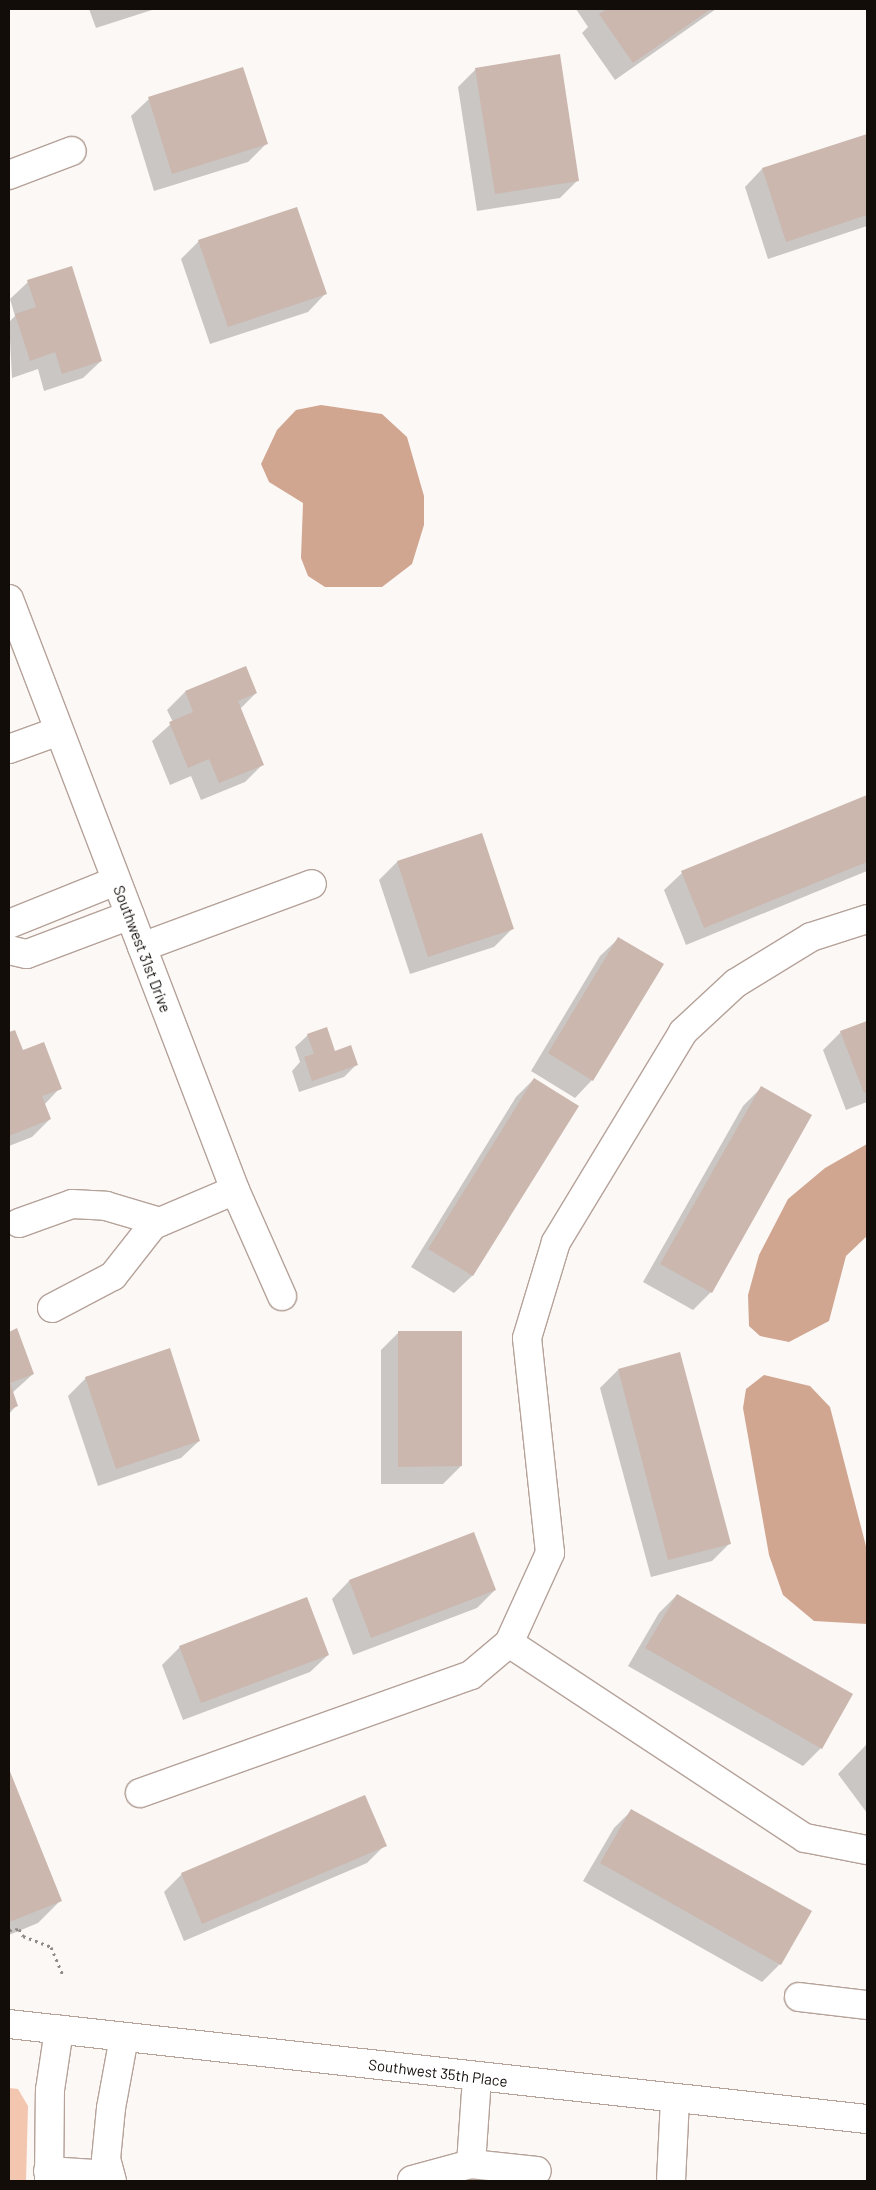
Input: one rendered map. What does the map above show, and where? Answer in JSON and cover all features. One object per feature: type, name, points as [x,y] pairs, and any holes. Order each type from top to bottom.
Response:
[{"type":"street","points":[[9,175],[72,151]]},
{"type":"street","name":"Southwest 31st Drive","points":[[9,599],[235,1190],[282,1296]]},
{"type":"street","points":[[9,749],[59,731]]},
{"type":"street","points":[[9,924],[116,882]]},
{"type":"street","points":[[142,947],[312,884]]},
{"type":"street","points":[[9,950],[27,954],[130,915]]},
{"type":"street","points":[[140,1793],[471,1675],[508,1643],[550,1553],[527,1338],[556,1242],[683,1032],[736,983],[778,957],[811,937],[867,919]]},
{"type":"street","points":[[52,1308],[113,1276],[160,1222],[235,1190]]},
{"type":"street","points":[[19,1223],[72,1204],[106,1206],[160,1222]]},
{"type":"street","points":[[508,1643],[805,1838],[867,1850]]},
{"type":"street","points":[[799,1997],[867,2005]]},
{"type":"street","name":"Southwest 35th Place","points":[[9,2024],[675,2100],[867,2119]]},
{"type":"street","points":[[59,2030],[50,2090],[49,2176],[111,2178],[106,2160],[111,2108],[124,2037]]},
{"type":"street","points":[[471,2164],[477,2078]]},
{"type":"street","points":[[671,2181],[675,2100]]},
{"type":"street","points":[[412,2180],[471,2164],[537,2171]]},
{"type":"path","points":[[9,1930],[19,1929],[23,1936],[51,1947],[63,1975]]},
{"type":"shaded area","points":[[321,405],[382,414],[407,437],[424,496],[424,525],[412,564],[382,587],[325,587],[308,576],[301,558],[303,503],[269,482],[261,464],[277,430],[296,410]]},
{"type":"shaded area","points":[[867,1144],[867,1236],[846,1256],[829,1321],[789,1342],[760,1336],[749,1326],[748,1295],[759,1255],[788,1199],[825,1168]]},
{"type":"shaded area","points":[[764,1375],[810,1386],[830,1407],[867,1550],[867,1624],[814,1621],[783,1595],[769,1555],[743,1408],[746,1389]]},
{"type":"shaded area","points":[[9,2088],[18,2089],[28,2106],[26,2181],[9,2181]]},
{"type":"building","points":[[607,9],[711,9],[633,63],[599,14]]},
{"type":"building","points":[[560,54],[579,181],[495,194],[475,68]]},
{"type":"building","points":[[243,67],[268,144],[172,174],[148,97]]},
{"type":"building","points":[[867,134],[867,215],[786,242],[762,168]]},
{"type":"building","points":[[297,207],[327,294],[228,327],[198,240]]},
{"type":"building","points":[[72,266],[102,361],[62,374],[55,352],[30,361],[15,314],[36,307],[27,280]]},
{"type":"building","points":[[246,666],[257,693],[238,701],[264,765],[219,783],[209,759],[188,768],[169,722],[193,712],[185,691]]},
{"type":"building","points":[[867,795],[867,862],[704,928],[681,871]]},
{"type":"building","points":[[482,833],[514,929],[428,957],[397,861]]},
{"type":"building","points":[[618,937],[664,964],[593,1081],[548,1053]]},
{"type":"building","points":[[867,1021],[867,1092],[864,1093],[840,1031]]},
{"type":"building","points":[[327,1027],[335,1051],[351,1045],[358,1065],[312,1081],[304,1057],[314,1054],[307,1034]]},
{"type":"building","points":[[15,1030],[23,1050],[44,1042],[62,1089],[42,1096],[51,1119],[9,1136],[9,1032]]},
{"type":"building","points":[[534,1078],[579,1106],[473,1276],[428,1249]]},
{"type":"building","points":[[761,1086],[812,1115],[712,1293],[660,1264]]},
{"type":"building","points":[[17,1328],[34,1374],[10,1383],[18,1406],[9,1410],[9,1332]]},
{"type":"building","points":[[398,1331],[462,1331],[462,1466],[398,1467]]},
{"type":"building","points":[[170,1348],[200,1441],[116,1469],[85,1377]]},
{"type":"building","points":[[680,1352],[731,1544],[668,1560],[618,1369]]},
{"type":"building","points":[[474,1532],[496,1590],[371,1638],[349,1580]]},
{"type":"building","points":[[677,1594],[853,1694],[822,1749],[645,1648]]},
{"type":"building","points":[[307,1597],[329,1655],[201,1703],[179,1646]]},
{"type":"building","points":[[9,1769],[62,1901],[9,1922]]},
{"type":"building","points":[[365,1795],[387,1846],[202,1924],[181,1873]]},
{"type":"building","points":[[631,1809],[812,1911],[781,1965],[600,1863]]}]
